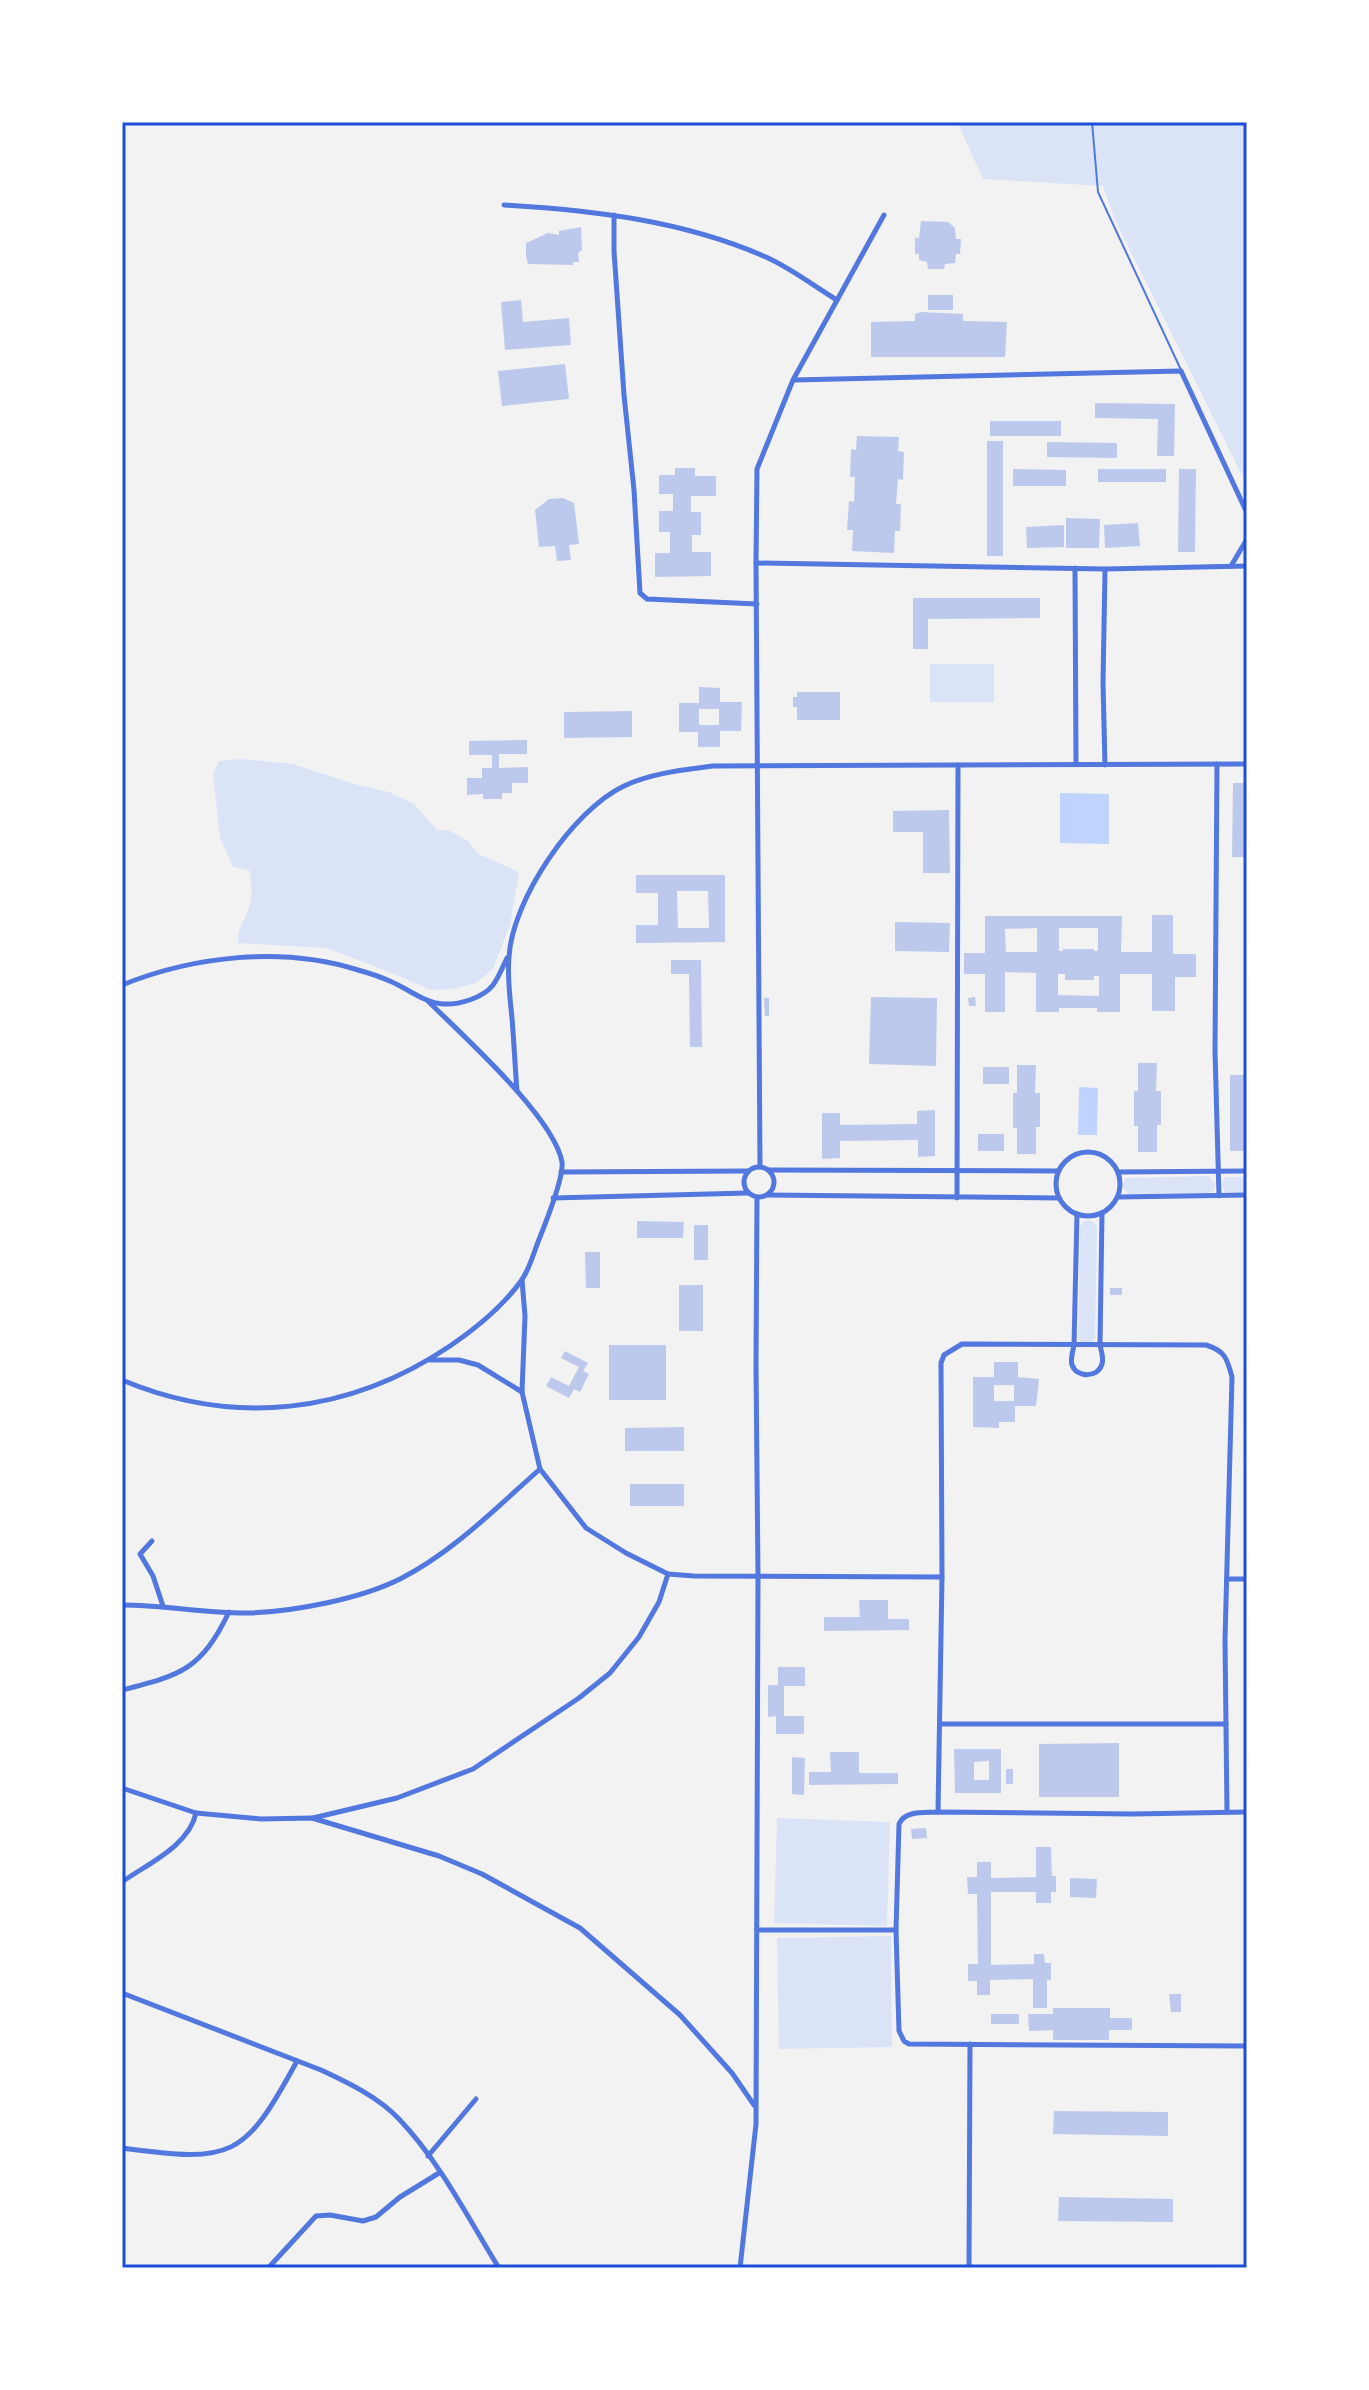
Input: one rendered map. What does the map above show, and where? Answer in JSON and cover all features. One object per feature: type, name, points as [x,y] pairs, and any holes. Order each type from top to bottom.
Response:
[{"type":"street","points":[[504,205],[571,208],[687,230],[771,259],[837,300]]},
{"type":"street","points":[[614,215],[614,251],[640,593],[647,599],[757,604]]},
{"type":"street","points":[[760,1167],[757,469],[793,380],[884,215]]},
{"type":"street","points":[[793,380],[1181,371],[1247,513]]},
{"type":"street","points":[[1230,566],[1247,539]]},
{"type":"street","points":[[756,563],[1105,569],[1247,566]]},
{"type":"street","points":[[1075,568],[1076,764]]},
{"type":"street","points":[[1105,569],[1105,765]]},
{"type":"street","points":[[1217,764],[1215,1051],[1219,1196]]},
{"type":"street","points":[[122,985],[177,966],[259,957],[353,968],[391,981],[428,1001],[442,1004],[479,996],[492,987],[509,955],[518,915],[538,875],[568,834],[596,803],[638,780],[713,766],[1247,764]]},
{"type":"street","points":[[957,1198],[958,765]]},
{"type":"street","points":[[509,955],[517,1091]]},
{"type":"street","points":[[122,1380],[160,1395],[205,1404],[262,1409],[317,1404],[373,1387],[429,1360],[477,1327],[522,1280],[563,1166],[556,1142],[517,1091],[428,1001]]},
{"type":"street","points":[[1087,1151],[1098,1153],[1108,1158],[1118,1172],[1121,1184],[1118,1197],[1102,1213],[1090,1216],[1077,1214],[1059,1198],[1056,1184],[1059,1171],[1068,1159],[1077,1154],[1087,1151]]},
{"type":"street","points":[[561,1172],[748,1171],[760,1167],[768,1170],[1059,1171]]},
{"type":"street","points":[[767,1195],[774,1183],[768,1170]]},
{"type":"street","points":[[748,1171],[743,1185],[748,1193],[757,1198],[767,1195],[1059,1198]]},
{"type":"street","points":[[1118,1172],[1247,1171]]},
{"type":"street","points":[[553,1198],[748,1193]]},
{"type":"street","points":[[1118,1197],[1247,1195]]},
{"type":"street","points":[[740,2268],[756,2107],[757,1198]]},
{"type":"street","points":[[1077,1214],[1072,1365],[1079,1373],[1090,1375],[1102,1365],[1102,1213]]},
{"type":"street","points":[[522,1280],[525,1316],[522,1392],[540,1469],[586,1528],[668,1574],[942,1577]]},
{"type":"street","points":[[938,1812],[942,1577],[941,1363],[944,1355],[962,1344],[1206,1345],[1219,1349],[1228,1360],[1232,1377],[1225,1640],[1227,1812]]},
{"type":"street","points":[[429,1360],[459,1360],[478,1365],[522,1392]]},
{"type":"street","points":[[122,1605],[229,1612],[292,1610],[361,1593],[398,1580],[425,1564],[475,1528],[540,1469]]},
{"type":"street","points":[[152,1541],[140,1554],[153,1576],[163,1606]]},
{"type":"street","points":[[122,1788],[196,1813],[261,1819],[312,1818],[397,1798],[473,1769],[556,1714],[610,1673],[648,1623],[668,1574]]},
{"type":"street","points":[[1227,1579],[1247,1579]]},
{"type":"street","points":[[122,1690],[170,1678],[187,1669],[211,1646],[229,1612]]},
{"type":"street","points":[[941,1724],[1226,1724]]},
{"type":"street","points":[[1247,1812],[909,1814],[899,1824],[896,1930],[899,2031],[909,2044],[1247,2046]]},
{"type":"street","points":[[122,1882],[181,1839],[194,1824],[196,1813]]},
{"type":"street","points":[[312,1818],[439,1856],[482,1874],[580,1928],[680,2015],[732,2073],[756,2107]]},
{"type":"street","points":[[757,1930],[896,1930]]},
{"type":"street","points":[[122,1993],[297,2061],[369,2095],[398,2118],[428,2156],[499,2268]]},
{"type":"street","points":[[969,2268],[970,2044]]},
{"type":"street","points":[[122,2148],[197,2156],[225,2151],[252,2133],[297,2061]]},
{"type":"street","points":[[428,2156],[476,2099]]},
{"type":"street","points":[[270,2266],[316,2216],[330,2215],[363,2221],[376,2217],[400,2197],[439,2173]]},
{"type":"lane","points":[[1092,122],[1098,192],[1181,371]]},
{"type":"shaded area","points":[[957,122],[1247,122],[1247,485],[1115,220],[1103,186],[983,179]]},
{"type":"shaded area","points":[[930,664],[994,664],[994,702],[930,702]]},
{"type":"shaded area","points":[[241,759],[293,764],[389,792],[414,804],[437,830],[450,831],[468,841],[478,854],[519,872],[510,925],[493,969],[476,983],[431,990],[326,948],[238,943],[239,931],[250,904],[249,870],[233,867],[220,838],[213,774],[219,761]]},
{"type":"shaded area","points":[[1209,1176],[1215,1185],[1209,1193],[1128,1194],[1122,1187],[1125,1178]]},
{"type":"shaded area","points":[[1225,1177],[1247,1177],[1247,1193],[1224,1192],[1222,1183]]},
{"type":"shaded area","points":[[1088,1220],[1097,1227],[1095,1340],[1085,1345],[1078,1339],[1080,1227]]},
{"type":"shaded area","points":[[777,1818],[890,1822],[887,1926],[774,1923]]},
{"type":"shaded area","points":[[891,1936],[892,2047],[779,2049],[777,1938]]},
{"type":"water","points":[[1060,793],[1109,794],[1109,844],[1060,843]]},
{"type":"water","points":[[1079,1087],[1098,1088],[1097,1135],[1078,1135]]},
{"type":"building","points":[[921,221],[948,222],[955,228],[956,239],[961,239],[960,254],[956,254],[955,263],[945,264],[944,269],[928,269],[927,262],[919,260],[919,254],[915,254],[915,238],[919,238]]},
{"type":"building","points":[[581,227],[579,262],[573,262],[573,265],[528,264],[526,243],[548,233],[559,235],[559,231]]},
{"type":"building","points":[[928,295],[953,295],[953,310],[928,310]]},
{"type":"building","points":[[521,300],[523,322],[569,318],[571,345],[505,350],[501,302]]},
{"type":"building","points":[[915,314],[963,314],[963,321],[1007,322],[1005,357],[871,357],[871,322],[915,321]]},
{"type":"building","points":[[565,364],[569,399],[502,406],[498,371]]},
{"type":"building","points":[[1095,403],[1175,404],[1174,456],[1157,456],[1158,419],[1095,418]]},
{"type":"building","points":[[990,421],[1061,421],[1061,436],[990,436]]},
{"type":"building","points":[[857,436],[899,437],[898,451],[904,452],[903,480],[898,479],[896,504],[901,504],[900,531],[895,531],[894,553],[852,551],[853,530],[847,530],[849,501],[854,502],[855,477],[850,477],[851,449],[856,450]]},
{"type":"building","points":[[987,441],[1003,441],[1003,556],[987,556]]},
{"type":"building","points":[[1047,442],[1117,443],[1117,458],[1047,457]]},
{"type":"building","points":[[675,468],[695,468],[695,476],[716,476],[716,496],[691,496],[691,512],[701,512],[701,535],[692,535],[692,552],[711,552],[711,576],[655,577],[655,553],[670,553],[670,532],[659,532],[659,511],[673,511],[673,494],[659,494],[659,475],[675,475]]},
{"type":"building","points":[[1013,469],[1066,470],[1066,486],[1013,486]]},
{"type":"building","points":[[1098,469],[1166,469],[1166,482],[1098,482]]},
{"type":"building","points":[[1179,469],[1196,469],[1195,552],[1178,552]]},
{"type":"building","points":[[563,498],[574,503],[579,544],[569,545],[571,560],[557,561],[555,546],[539,547],[535,510],[549,499]]},
{"type":"building","points":[[1066,518],[1100,519],[1099,548],[1066,548]]},
{"type":"building","points":[[1138,523],[1140,546],[1105,548],[1104,525]]},
{"type":"building","points":[[1064,525],[1064,547],[1027,548],[1026,527]]},
{"type":"building","points":[[913,598],[1040,598],[1040,618],[928,619],[928,649],[913,649]]},
{"type":"building","points":[[699,687],[720,688],[720,702],[742,702],[741,731],[720,731],[720,747],[698,747],[698,732],[679,732],[679,703],[699,703]],"holes":[[[699,709],[719,709],[719,725],[699,725]]]},
{"type":"building","points":[[797,692],[840,692],[840,720],[797,720],[793,697],[797,697]]},
{"type":"building","points":[[632,711],[632,737],[564,738],[564,712]]},
{"type":"building","points":[[527,740],[527,754],[499,754],[499,768],[528,767],[528,783],[512,783],[512,793],[502,793],[502,799],[483,799],[483,794],[467,795],[467,778],[482,778],[482,768],[492,768],[492,755],[469,755],[469,741]]},
{"type":"building","points":[[1233,783],[1247,783],[1245,857],[1232,857]]},
{"type":"building","points":[[949,810],[950,873],[923,873],[923,832],[893,832],[893,811]]},
{"type":"building","points":[[636,875],[725,875],[725,942],[636,943],[636,925],[658,925],[658,893],[636,893]],"holes":[[[677,891],[708,891],[709,928],[678,928]]]},
{"type":"building","points":[[1152,915],[1173,915],[1173,954],[1196,954],[1196,977],[1175,977],[1175,1011],[1152,1011],[1152,974],[1120,974],[1120,1012],[1097,1012],[1097,1008],[1059,1008],[1059,1012],[1036,1012],[1036,973],[1005,972],[1005,1012],[985,1012],[985,974],[964,974],[964,953],[985,953],[985,916],[1122,916],[1121,952],[1152,952]],"holes":[[[1037,928],[1037,952],[1006,952],[1005,929]],[[1059,928],[1098,928],[1098,951],[1059,951]],[[1058,974],[1065,974],[1065,980],[1094,980],[1094,976],[1099,976],[1099,996],[1058,995]]]},
{"type":"building","points":[[895,922],[950,923],[949,952],[895,951]]},
{"type":"building","points":[[671,960],[701,960],[702,1047],[690,1047],[689,974],[671,974]]},
{"type":"building","points":[[871,997],[937,998],[936,1066],[869,1064]]},
{"type":"building","points":[[975,997],[976,1006],[969,1006],[968,998]]},
{"type":"building","points":[[764,998],[769,998],[769,1016],[765,1016]]},
{"type":"building","points":[[1138,1063],[1157,1063],[1156,1091],[1161,1091],[1161,1125],[1157,1125],[1157,1152],[1138,1152],[1134,1091],[1138,1091]]},
{"type":"building","points":[[1017,1065],[1036,1065],[1035,1093],[1040,1093],[1040,1127],[1036,1127],[1036,1154],[1017,1154],[1013,1093],[1017,1093]]},
{"type":"building","points":[[983,1067],[1009,1067],[1009,1084],[983,1084]]},
{"type":"building","points":[[1230,1075],[1247,1075],[1247,1151],[1230,1151]]},
{"type":"building","points":[[935,1110],[935,1156],[918,1157],[918,1140],[840,1141],[840,1158],[822,1159],[822,1113],[840,1113],[840,1125],[917,1124],[917,1111]]},
{"type":"building","points":[[978,1134],[1004,1134],[1004,1151],[978,1151]]},
{"type":"building","points":[[637,1221],[684,1222],[683,1238],[637,1238]]},
{"type":"building","points":[[694,1225],[708,1225],[708,1260],[694,1260]]},
{"type":"building","points":[[585,1252],[600,1252],[600,1288],[586,1288]]},
{"type":"building","points":[[679,1285],[703,1285],[703,1331],[679,1331]]},
{"type":"building","points":[[1110,1288],[1122,1288],[1122,1295],[1110,1295]]},
{"type":"building","points":[[609,1345],[666,1345],[666,1400],[609,1400]]},
{"type":"building","points":[[565,1351],[588,1363],[583,1371],[589,1374],[580,1392],[574,1389],[569,1398],[546,1386],[551,1377],[569,1386],[579,1367],[561,1358]]},
{"type":"building","points":[[994,1362],[1018,1362],[1018,1377],[1039,1379],[1036,1406],[1015,1406],[1015,1422],[999,1422],[999,1428],[973,1427],[973,1377],[994,1377]],"holes":[[[994,1385],[1014,1385],[1014,1401],[994,1401]]]},
{"type":"building","points":[[684,1427],[684,1451],[625,1451],[625,1428]]},
{"type":"building","points":[[630,1484],[684,1484],[684,1506],[630,1506]]},
{"type":"building","points":[[859,1600],[888,1600],[888,1619],[909,1619],[909,1630],[824,1631],[824,1617],[860,1617]]},
{"type":"building","points":[[778,1667],[805,1667],[805,1686],[784,1686],[784,1716],[804,1716],[804,1734],[776,1734],[776,1716],[768,1717],[768,1685],[778,1685]]},
{"type":"building","points":[[1119,1743],[1119,1797],[1039,1797],[1039,1744]]},
{"type":"building","points":[[954,1749],[1001,1749],[1001,1793],[955,1793]],"holes":[[[989,1761],[989,1780],[974,1780],[974,1762]]]},
{"type":"building","points":[[830,1752],[859,1752],[859,1773],[898,1773],[898,1784],[809,1785],[809,1772],[831,1772]]},
{"type":"building","points":[[792,1757],[805,1758],[804,1795],[792,1794]]},
{"type":"building","points":[[1006,1769],[1013,1769],[1013,1784],[1006,1784]]},
{"type":"building","points":[[926,1828],[927,1838],[912,1839],[911,1829]]},
{"type":"building","points":[[1036,1847],[1051,1847],[1056,1892],[1051,1892],[1051,1903],[1036,1903],[1036,1892],[991,1892],[991,1965],[1034,1964],[1034,1954],[1044,1954],[1045,1963],[1051,1963],[1051,1980],[1047,1980],[1047,2008],[1033,2008],[1033,1979],[990,1980],[990,1995],[977,1995],[977,1981],[968,1981],[968,1964],[978,1964],[977,1894],[968,1894],[967,1877],[977,1877],[977,1862],[991,1862],[991,1878],[1036,1877]]},
{"type":"building","points":[[1070,1878],[1097,1879],[1096,1898],[1070,1897]]},
{"type":"building","points":[[1169,1994],[1181,1994],[1181,2012],[1171,2012]]},
{"type":"building","points":[[1053,2008],[1110,2008],[1110,2018],[1132,2018],[1132,2030],[1109,2030],[1109,2040],[1053,2040],[1053,2030],[1029,2031],[1028,2014],[1053,2014]]},
{"type":"building","points":[[991,2014],[1019,2014],[1019,2024],[991,2024]]},
{"type":"building","points":[[1054,2111],[1168,2112],[1168,2136],[1053,2134]]},
{"type":"building","points":[[1059,2197],[1173,2199],[1173,2222],[1058,2221]]}]
